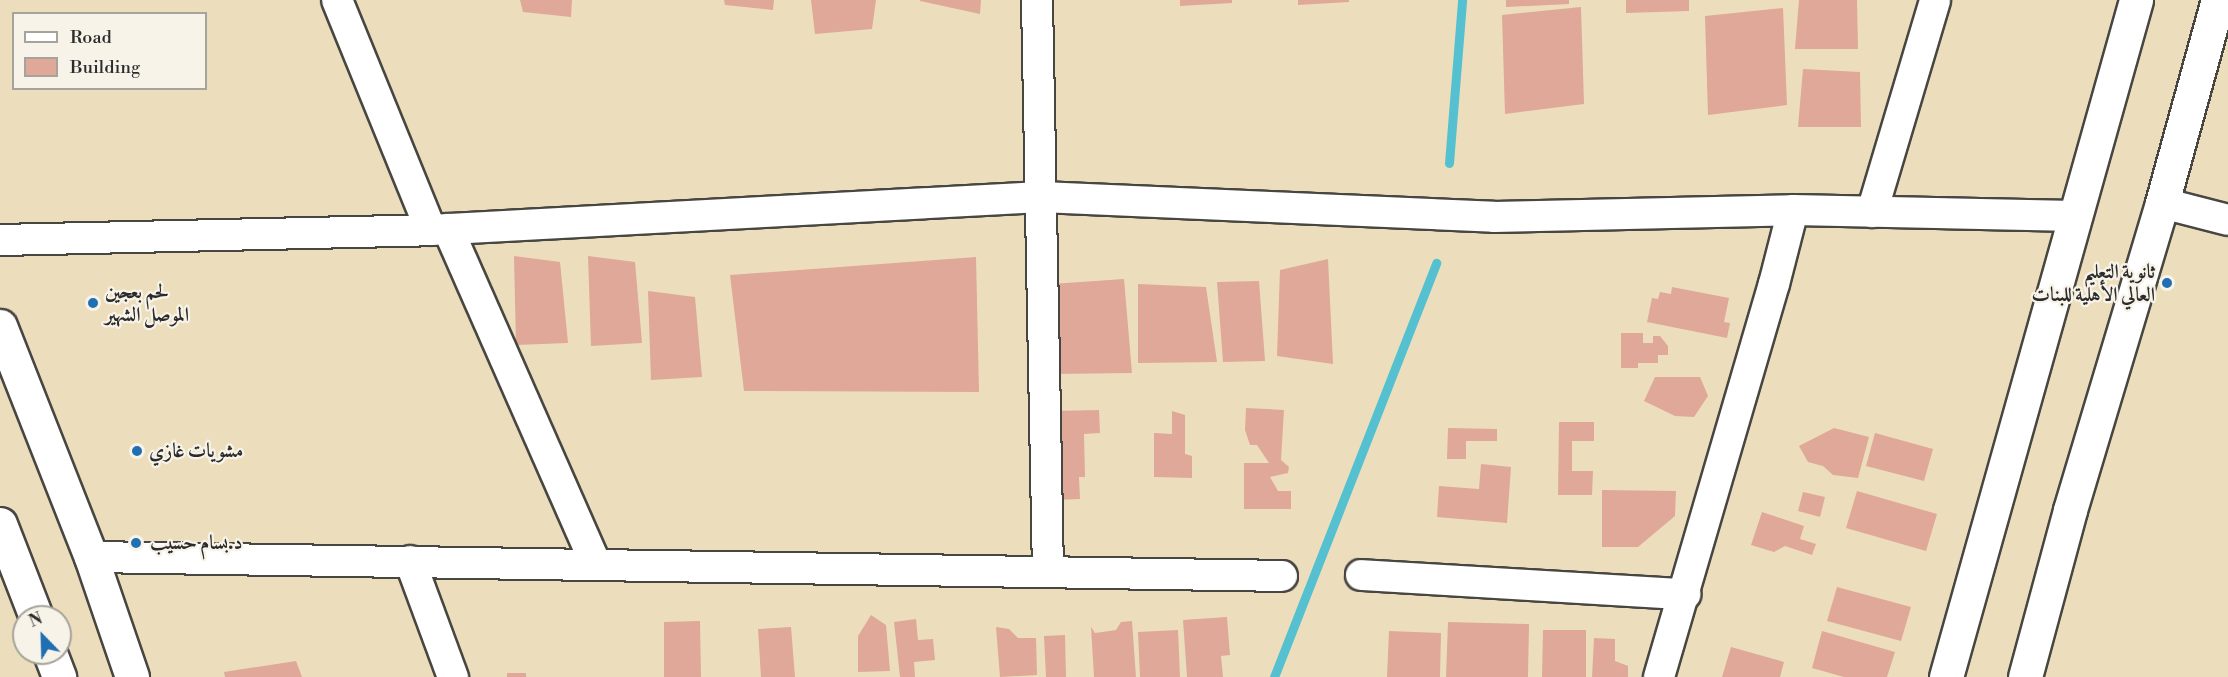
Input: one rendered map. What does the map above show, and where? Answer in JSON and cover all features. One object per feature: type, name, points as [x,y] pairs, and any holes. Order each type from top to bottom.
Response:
[{"type":"street","points":[[338,0],[440,229],[596,564]]},
{"type":"street","points":[[1037,0],[1048,572]]},
{"type":"street","points":[[1872,212],[1935,0]]},
{"type":"street","points":[[1946,677],[2136,0]]},
{"type":"street","points":[[2025,677],[2070,510],[2162,202],[2218,0]]},
{"type":"street","points":[[0,240],[440,229],[1041,197],[1494,217],[1793,210],[2075,216]]},
{"type":"street","points":[[2162,202],[2228,220]]},
{"type":"street","points":[[1659,677],[1685,594],[1793,210]]},
{"type":"street","points":[[0,326],[91,557],[132,677]]},
{"type":"street","points":[[0,524],[31,605]]},
{"type":"street","points":[[91,557],[1282,576]]},
{"type":"street","points":[[410,561],[453,677]]},
{"type":"street","points":[[1361,575],[1685,594]]},
{"type":"building","points":[[520,0],[572,0],[571,17],[523,12]]},
{"type":"building","points":[[724,0],[774,0],[773,10],[725,5]]},
{"type":"building","points":[[811,0],[876,0],[872,29],[815,34]]},
{"type":"building","points":[[981,0],[980,14],[920,1]]},
{"type":"building","points":[[1180,0],[1232,0],[1232,3],[1180,6]]},
{"type":"building","points":[[1298,0],[1349,0],[1349,2],[1298,5]]},
{"type":"building","points":[[1506,0],[1569,0],[1569,4],[1506,7]]},
{"type":"building","points":[[1626,0],[1689,0],[1689,11],[1626,13]]},
{"type":"building","points":[[1799,0],[1857,0],[1858,49],[1795,49]]},
{"type":"building","points":[[1581,7],[1584,104],[1505,114],[1502,15]]},
{"type":"building","points":[[1783,8],[1787,105],[1708,115],[1705,16]]},
{"type":"building","points":[[1803,69],[1860,72],[1861,127],[1798,127]]},
{"type":"building","points":[[514,256],[560,262],[568,343],[516,345]]},
{"type":"building","points":[[588,256],[635,262],[642,343],[591,346]]},
{"type":"building","points":[[976,257],[979,392],[744,391],[730,275]]},
{"type":"building","points":[[1328,259],[1333,364],[1277,356],[1280,270]]},
{"type":"building","points":[[1124,279],[1132,373],[1052,374],[1051,284]]},
{"type":"building","points":[[1259,281],[1265,361],[1223,362],[1217,282]]},
{"type":"building","points":[[1138,284],[1206,287],[1217,362],[1138,363]]},
{"type":"building","points":[[1672,287],[1729,298],[1724,322],[1730,323],[1727,338],[1647,322],[1652,298],[1658,299],[1660,292],[1671,294]]},
{"type":"building","points":[[648,291],[695,297],[702,377],[651,380]]},
{"type":"building","points":[[1621,333],[1643,333],[1643,343],[1653,343],[1653,336],[1660,336],[1668,346],[1668,355],[1658,355],[1658,363],[1638,363],[1638,368],[1621,368]]},
{"type":"building","points":[[1655,377],[1700,377],[1708,396],[1694,417],[1675,416],[1644,401]]},
{"type":"building","points":[[1246,408],[1284,410],[1281,460],[1289,467],[1288,473],[1270,477],[1278,491],[1291,491],[1291,509],[1244,509],[1244,463],[1269,463],[1257,445],[1250,445],[1245,430]]},
{"type":"building","points":[[1099,410],[1100,433],[1084,434],[1085,477],[1079,477],[1080,499],[1055,500],[1053,411]]},
{"type":"building","points":[[1172,411],[1185,415],[1185,454],[1192,456],[1192,478],[1154,477],[1154,433],[1172,434]]},
{"type":"building","points":[[1559,422],[1594,422],[1594,441],[1572,441],[1572,471],[1593,471],[1592,495],[1558,495]]},
{"type":"building","points":[[1448,428],[1497,429],[1497,441],[1466,441],[1466,459],[1447,459]]},
{"type":"building","points":[[1834,428],[1869,437],[1858,478],[1833,475],[1823,466],[1808,462],[1799,446]]},
{"type":"building","points":[[1875,433],[1933,449],[1924,481],[1866,466]]},
{"type":"building","points":[[1481,464],[1511,467],[1507,523],[1437,517],[1439,486],[1479,489]]},
{"type":"building","points":[[1602,490],[1676,491],[1675,516],[1638,547],[1602,547]]},
{"type":"building","points":[[1857,491],[1937,514],[1926,551],[1846,528]]},
{"type":"building","points":[[1803,492],[1825,497],[1820,517],[1798,511]]},
{"type":"building","points":[[1762,512],[1804,526],[1800,539],[1816,544],[1812,555],[1785,546],[1774,552],[1751,545]]},
{"type":"building","points":[[1837,587],[1911,607],[1901,641],[1827,621]]},
{"type":"building","points":[[871,615],[886,625],[890,671],[858,672],[858,636]]},
{"type":"building","points":[[1227,617],[1230,655],[1221,656],[1223,677],[1187,677],[1183,620]]},
{"type":"building","points":[[916,619],[918,640],[933,639],[935,660],[914,662],[915,677],[900,677],[894,622]]},
{"type":"building","points":[[700,621],[701,677],[664,677],[664,622]]},
{"type":"building","points":[[1132,621],[1136,677],[1094,677],[1091,627],[1095,633],[1116,630],[1121,622]]},
{"type":"building","points":[[1448,622],[1529,624],[1528,677],[1446,677]]},
{"type":"building","points":[[791,627],[795,677],[761,677],[758,629]]},
{"type":"building","points":[[996,627],[1009,629],[1018,638],[1036,638],[1037,675],[1000,677]]},
{"type":"building","points":[[1178,630],[1180,677],[1140,677],[1138,632]]},
{"type":"building","points":[[1543,630],[1586,630],[1586,677],[1542,677]]},
{"type":"building","points":[[1389,631],[1441,633],[1440,677],[1387,677]]},
{"type":"building","points":[[1822,631],[1895,652],[1887,677],[1844,677],[1812,668]]},
{"type":"building","points":[[1065,635],[1066,677],[1046,677],[1044,636]]},
{"type":"building","points":[[1594,638],[1615,639],[1615,661],[1628,666],[1628,677],[1592,677]]},
{"type":"building","points":[[1731,647],[1784,662],[1780,677],[1722,677]]},
{"type":"building","points":[[296,661],[302,677],[225,677],[224,672]]},
{"type":"building","points":[[507,673],[526,673],[526,677],[507,677]]},
{"type":"waterway","points":[[1449,163],[1462,0]]},
{"type":"waterway","points":[[1274,677],[1436,263]]},
{"type":"place","name":"ثانوية التعليم العالي الأهلية للبنات","points":[[2167,283]]},
{"type":"place","name":"لحم بعجين الموصل الشهير","points":[[93,303]]},
{"type":"place","name":"مشويات غازي","points":[[137,451]]},
{"type":"place","name":"د.بسام حسيب","points":[[136,543]]}]
